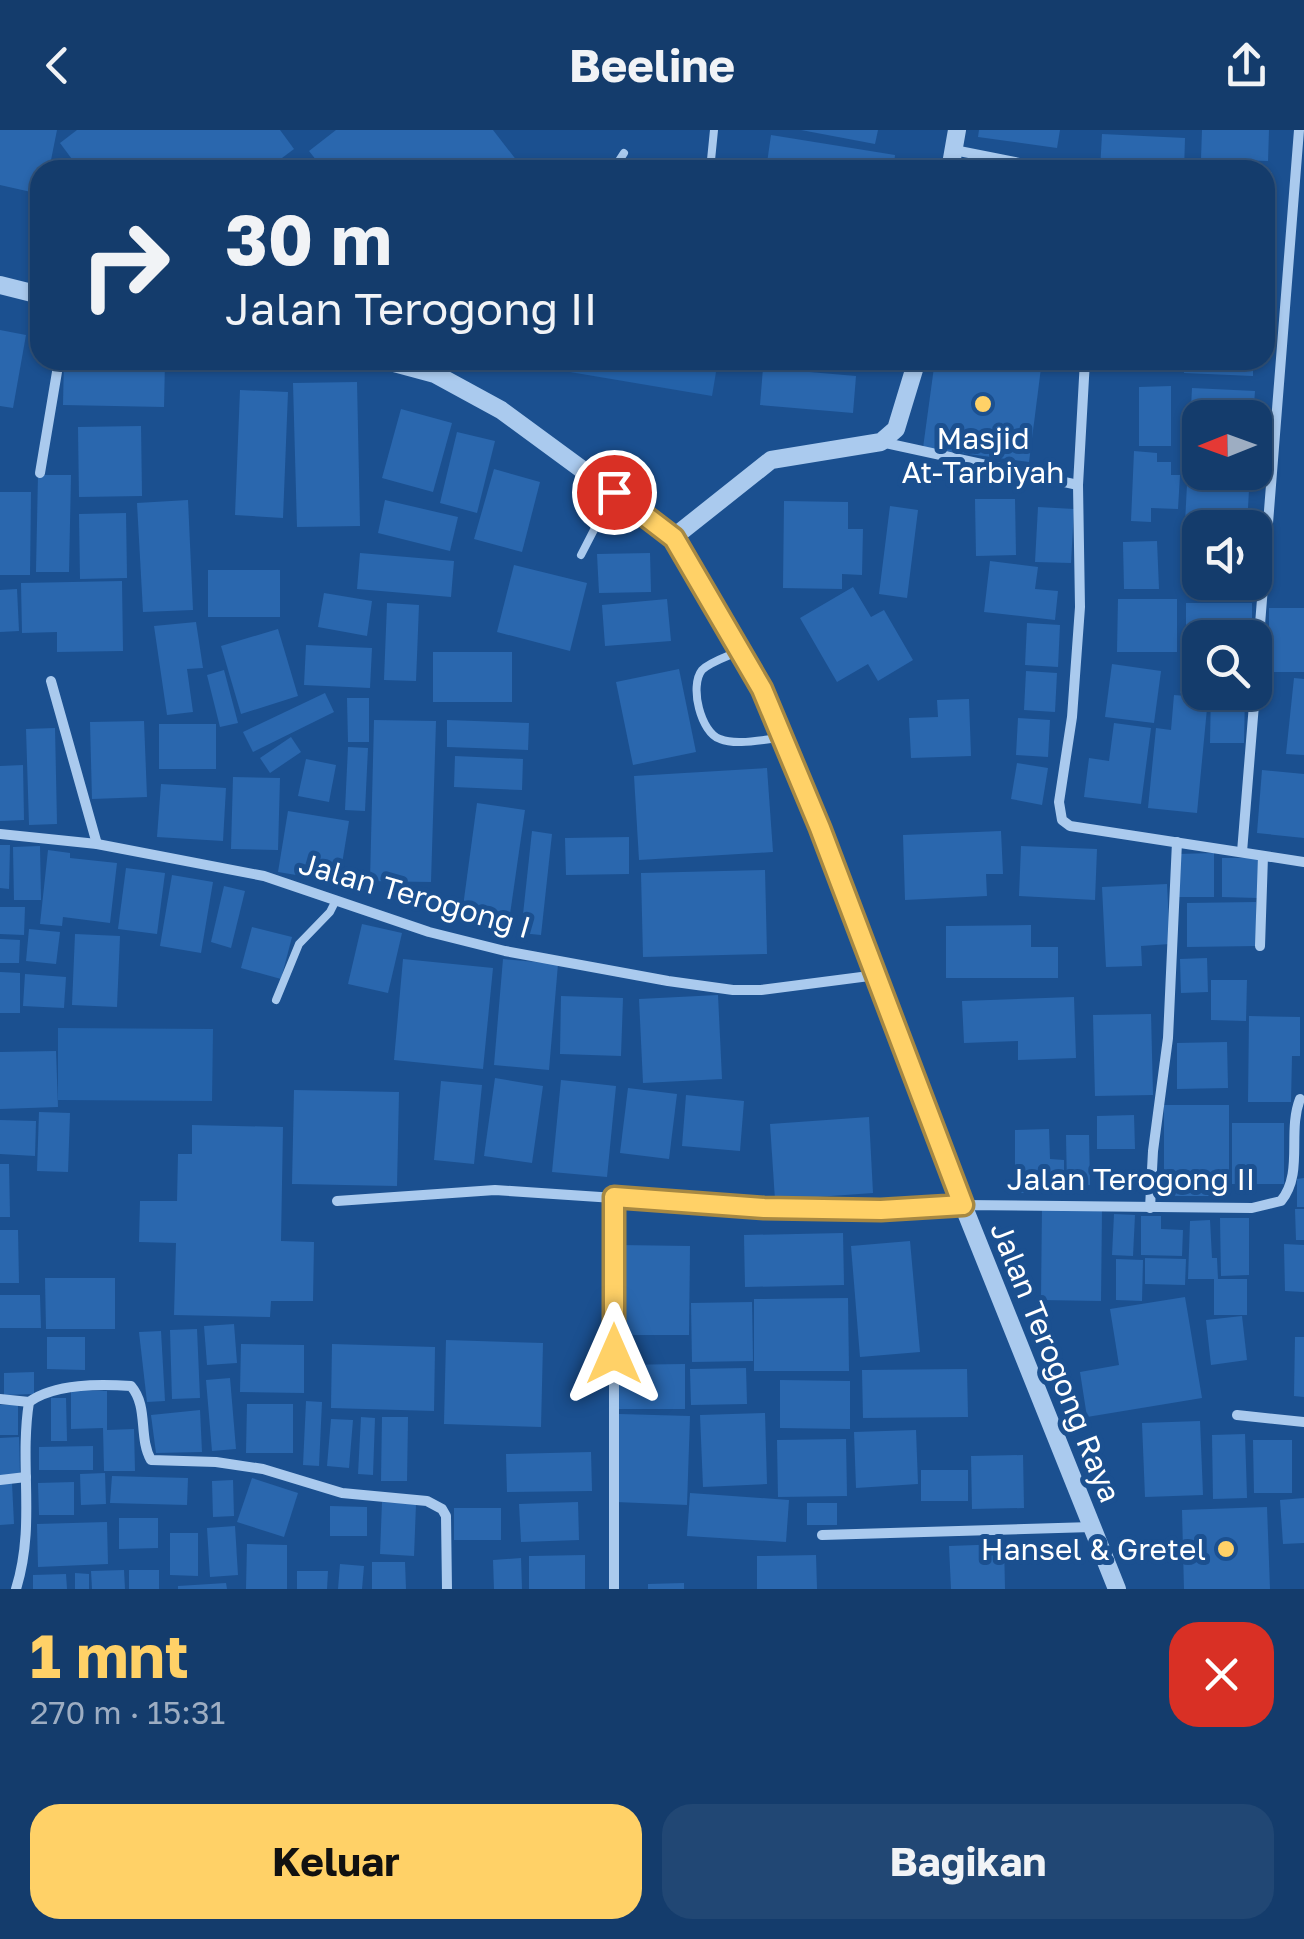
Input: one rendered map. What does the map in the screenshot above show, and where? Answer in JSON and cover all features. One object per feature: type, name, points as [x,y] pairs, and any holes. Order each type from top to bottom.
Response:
[{"type":"street","points":[[952,160],[957,130]]},
{"type":"street","points":[[1261,620],[1298,220],[1299,130]]},
{"type":"street","points":[[954,150],[1004,160]]},
{"type":"street","points":[[0,285],[30,292]]},
{"type":"street","points":[[40,473],[57,370]]},
{"type":"street","name":"Jalan Terogong Raya","points":[[432,370],[501,410],[674,538],[762,689],[1117,1589]]},
{"type":"street","points":[[881,442],[896,429],[914,370]]},
{"type":"street","points":[[1084,370],[1078,486],[1080,607],[1072,717],[1059,802],[1062,820],[1070,826],[1304,862]]},
{"type":"street","points":[[674,538],[771,460],[881,442],[1078,486]]},
{"type":"street","points":[[51,681],[97,844]]},
{"type":"street","points":[[1242,852],[1253,710]]},
{"type":"street","name":"Jalan Terogong I","points":[[0,834],[97,844],[264,876],[430,932],[504,950],[700,985],[762,990],[877,975]]},
{"type":"street","points":[[1150,1208],[1153,1151],[1168,1038],[1177,842]]},
{"type":"street","points":[[1260,946],[1263,856]]},
{"type":"street","name":"Jalan Terogong II","points":[[337,1200],[463,1190],[764,1208],[881,1210],[963,1205],[1235,1209],[1281,1201],[1292,1183],[1294,1115],[1300,1100]]},
{"type":"street","points":[[614,1197],[614,1589]]},
{"type":"street","points":[[0,1399],[29,1402],[40,1394],[62,1389],[132,1386],[142,1408],[146,1450],[151,1460],[239,1464],[342,1494],[394,1496],[435,1504],[446,1516],[447,1589]]},
{"type":"street","points":[[16,1589],[28,1544],[29,1402]]},
{"type":"street","points":[[1237,1415],[1304,1422]]},
{"type":"street","points":[[0,1480],[26,1478]]},
{"type":"street","points":[[822,1535],[1092,1528]]},
{"type":"lane","points":[[711,160],[714,130]]},
{"type":"lane","points":[[619,160],[624,153]]},
{"type":"lane","points":[[581,555],[614,492]]},
{"type":"lane","points":[[739,650],[704,668],[698,680],[697,692],[708,732],[732,742],[782,738]]},
{"type":"lane","points":[[276,1000],[299,944],[330,912],[336,900]]},
{"type":"shaded area","points":[[564,370],[716,370],[712,396]]},
{"type":"shaded area","points":[[58,1028],[213,1029],[212,1101],[58,1100]]},
{"type":"building","points":[[0,130],[57,130],[51,160],[30,160],[30,192],[0,185]]},
{"type":"building","points":[[77,130],[280,130],[294,149],[279,160],[73,160],[60,143]]},
{"type":"building","points":[[336,130],[493,130],[516,160],[316,160],[309,151]]},
{"type":"building","points":[[801,130],[878,130],[875,144]]},
{"type":"building","points":[[979,130],[1060,130],[1057,148],[978,137]]},
{"type":"building","points":[[1202,130],[1269,130],[1268,160],[1201,159]]},
{"type":"building","points":[[1102,134],[1185,138],[1184,160],[1101,160]]},
{"type":"building","points":[[771,135],[895,155],[894,160],[767,160]]},
{"type":"building","points":[[0,330],[26,335],[13,408],[0,406]]},
{"type":"building","points":[[64,370],[165,370],[164,407],[63,405]]},
{"type":"building","points":[[763,370],[856,376],[853,413],[760,405]]},
{"type":"building","name":"Masjid At-Tarbiyah","points":[[934,370],[1041,370],[1029,462],[923,448]]},
{"type":"building","points":[[1253,370],[1253,376],[1184,373]]},
{"type":"building","points":[[357,382],[360,526],[297,527],[293,383]]},
{"type":"building","points":[[1171,386],[1171,446],[1139,446],[1139,387]]},
{"type":"building","points":[[1192,388],[1255,391],[1254,400],[1191,400]]},
{"type":"building","points":[[240,390],[288,392],[283,518],[235,515]]},
{"type":"building","points":[[401,409],[452,423],[433,492],[382,478]]},
{"type":"building","points":[[141,426],[142,496],[79,497],[78,427]]},
{"type":"building","points":[[457,432],[495,441],[477,513],[440,503]]},
{"type":"building","points":[[1134,451],[1157,453],[1157,462],[1171,462],[1171,475],[1180,475],[1178,509],[1151,508],[1151,522],[1131,521]]},
{"type":"building","points":[[494,469],[540,482],[522,552],[474,539]]},
{"type":"building","points":[[38,475],[71,475],[69,572],[36,572]]},
{"type":"building","points":[[1187,490],[1249,490],[1248,510],[1186,510]]},
{"type":"building","points":[[0,492],[31,492],[30,575],[0,575]]},
{"type":"building","points":[[975,499],[1015,499],[1016,555],[976,556]]},
{"type":"building","points":[[188,500],[193,610],[143,612],[137,503]]},
{"type":"building","points":[[385,500],[458,517],[450,551],[378,533]]},
{"type":"building","points":[[784,501],[848,502],[848,529],[863,529],[862,575],[842,574],[842,589],[783,588]]},
{"type":"building","points":[[890,506],[918,510],[907,598],[879,594]]},
{"type":"building","points":[[1038,507],[1074,509],[1071,563],[1035,562]]},
{"type":"building","points":[[126,513],[127,578],[80,579],[79,514]]},
{"type":"building","points":[[1157,541],[1159,589],[1124,589],[1123,542]]},
{"type":"building","points":[[360,553],[454,561],[451,597],[357,589]]},
{"type":"building","points":[[650,553],[651,592],[599,593],[597,554]]},
{"type":"building","points":[[990,561],[1038,567],[1035,589],[1058,591],[1055,620],[984,612]]},
{"type":"building","points":[[514,565],[587,583],[570,651],[497,632]]},
{"type":"building","points":[[208,570],[280,570],[280,617],[208,617]]},
{"type":"building","points":[[122,581],[123,651],[57,652],[57,632],[22,633],[21,583]]},
{"type":"building","points":[[853,587],[871,617],[884,610],[913,660],[878,681],[868,664],[837,682],[800,618]]},
{"type":"building","points":[[17,589],[19,631],[0,632],[0,590]]},
{"type":"building","points":[[324,593],[372,601],[367,636],[318,627]]},
{"type":"building","points":[[667,599],[671,641],[605,646],[602,605]]},
{"type":"building","points":[[1118,599],[1177,599],[1177,652],[1117,652]]},
{"type":"building","points":[[387,603],[419,605],[416,681],[384,680]]},
{"type":"building","points":[[1186,603],[1252,603],[1252,620],[1186,620]]},
{"type":"building","points":[[1269,608],[1304,608],[1304,672],[1272,672]]},
{"type":"building","points":[[196,622],[203,668],[187,669],[193,712],[167,715],[154,626]]},
{"type":"building","points":[[1027,623],[1060,625],[1058,667],[1025,665]]},
{"type":"building","points":[[278,629],[298,696],[241,714],[221,646]]},
{"type":"building","points":[[306,645],[372,648],[370,688],[304,685]]},
{"type":"building","points":[[433,652],[512,652],[512,702],[433,702]]},
{"type":"building","points":[[1112,664],[1161,671],[1154,723],[1105,717]]},
{"type":"building","points":[[679,669],[696,752],[633,765],[616,682]]},
{"type":"building","points":[[224,670],[238,723],[220,727],[207,675]]},
{"type":"building","points":[[1026,671],[1057,673],[1055,712],[1024,710]]},
{"type":"building","points":[[1294,678],[1304,679],[1304,755],[1286,754]]},
{"type":"building","points":[[325,693],[334,712],[253,752],[243,732]]},
{"type":"building","points":[[1174,695],[1182,696],[1182,710],[1207,710],[1197,813],[1148,808],[1156,728],[1171,730]]},
{"type":"building","points":[[347,698],[369,698],[369,742],[348,742]]},
{"type":"building","points":[[969,699],[971,756],[911,758],[909,718],[938,717],[937,700]]},
{"type":"building","points":[[1211,710],[1245,710],[1244,743],[1210,743]]},
{"type":"building","points":[[1018,718],[1050,720],[1048,757],[1016,755]]},
{"type":"building","points":[[374,720],[436,721],[431,882],[370,881]]},
{"type":"building","points":[[447,720],[529,723],[528,750],[447,747]]},
{"type":"building","points":[[144,721],[147,797],[92,799],[90,722]]},
{"type":"building","points":[[1114,723],[1151,728],[1141,804],[1084,797],[1089,758],[1109,761]]},
{"type":"building","points":[[159,724],[216,724],[216,769],[159,769]]},
{"type":"building","points":[[55,728],[57,824],[29,825],[26,729]]},
{"type":"building","points":[[291,737],[301,752],[270,773],[260,758]]},
{"type":"building","points":[[348,747],[368,748],[365,811],[345,810]]},
{"type":"building","points":[[455,756],[523,759],[522,790],[454,787]]},
{"type":"building","points":[[306,759],[336,765],[329,802],[298,796]]},
{"type":"building","points":[[1017,763],[1048,768],[1042,805],[1011,799]]},
{"type":"building","points":[[23,765],[24,820],[0,821],[0,766]]},
{"type":"building","points":[[767,768],[773,852],[639,860],[634,776]]},
{"type":"building","points":[[1262,770],[1304,774],[1304,838],[1257,833]]},
{"type":"building","points":[[233,777],[280,778],[278,850],[231,849]]},
{"type":"building","points":[[161,784],[226,788],[223,841],[157,837]]},
{"type":"building","points":[[477,803],[525,810],[509,921],[462,914]]},
{"type":"building","points":[[288,811],[349,821],[339,882],[278,872]]},
{"type":"building","points":[[532,831],[552,834],[541,935],[521,933]]},
{"type":"building","points":[[1001,831],[1003,874],[986,874],[987,896],[905,900],[903,835]]},
{"type":"building","points":[[629,837],[629,874],[566,875],[565,838]]},
{"type":"building","points":[[0,845],[10,845],[9,889],[0,888]]},
{"type":"building","points":[[40,846],[41,900],[14,900],[13,847]]},
{"type":"building","points":[[1021,846],[1097,849],[1095,900],[1019,896]]},
{"type":"building","points":[[48,850],[70,853],[70,858],[117,863],[110,923],[63,917],[62,926],[40,924]]},
{"type":"building","points":[[1214,853],[1214,897],[1178,897],[1178,854]]},
{"type":"building","points":[[1222,858],[1259,858],[1258,898],[1222,897]]},
{"type":"building","points":[[126,868],[165,873],[157,934],[118,929]]},
{"type":"building","points":[[765,870],[767,954],[643,957],[641,873]]},
{"type":"building","points":[[172,875],[213,882],[201,953],[160,946]]},
{"type":"building","points":[[1167,884],[1170,944],[1141,946],[1142,966],[1106,967],[1102,887]]},
{"type":"building","points":[[224,886],[245,891],[231,948],[211,942]]},
{"type":"building","points":[[1256,902],[1257,946],[1187,947],[1187,903]]},
{"type":"building","points":[[0,907],[25,907],[24,935],[0,934]]},
{"type":"building","points":[[362,924],[402,933],[388,993],[348,984]]},
{"type":"building","points":[[1031,925],[1031,947],[1058,947],[1058,978],[946,978],[946,926]]},
{"type":"building","points":[[252,927],[292,937],[281,979],[241,968]]},
{"type":"building","points":[[29,929],[60,932],[56,964],[26,961]]},
{"type":"building","points":[[75,934],[120,936],[117,1007],[72,1005]]},
{"type":"building","points":[[0,939],[20,940],[19,963],[0,963]]},
{"type":"building","points":[[1207,958],[1208,992],[1181,993],[1180,959]]},
{"type":"building","points":[[403,959],[493,968],[483,1069],[394,1060]]},
{"type":"building","points":[[503,959],[558,964],[549,1070],[494,1065]]},
{"type":"building","points":[[0,972],[20,973],[20,1013],[0,1013]]},
{"type":"building","points":[[25,974],[66,977],[64,1008],[23,1006]]},
{"type":"building","points":[[1211,980],[1247,980],[1246,1021],[1211,1020]]},
{"type":"building","points":[[718,995],[722,1079],[643,1083],[639,999]]},
{"type":"building","points":[[561,996],[623,998],[621,1056],[560,1054]]},
{"type":"building","points":[[1074,997],[1076,1058],[1018,1060],[1018,1041],[964,1043],[962,1001]]},
{"type":"building","points":[[1151,1014],[1153,1095],[1095,1096],[1093,1015]]},
{"type":"building","points":[[1249,1016],[1300,1017],[1300,1056],[1292,1056],[1291,1102],[1248,1102]]},
{"type":"building","points":[[1227,1042],[1228,1088],[1177,1089],[1177,1043]]},
{"type":"building","points":[[56,1051],[58,1107],[0,1109],[0,1052]]},
{"type":"building","points":[[495,1078],[543,1086],[532,1163],[484,1156]]},
{"type":"building","points":[[561,1080],[616,1086],[607,1177],[552,1172]]},
{"type":"building","points":[[441,1081],[482,1085],[474,1164],[434,1160]]},
{"type":"building","points":[[628,1088],[677,1094],[669,1159],[620,1153]]},
{"type":"building","points":[[294,1090],[399,1092],[397,1186],[292,1184]]},
{"type":"building","points":[[686,1095],[744,1101],[740,1151],[682,1146]]},
{"type":"building","points":[[1164,1105],[1229,1105],[1229,1196],[1164,1196]]},
{"type":"building","points":[[39,1112],[70,1113],[68,1172],[37,1171]]},
{"type":"building","points":[[1134,1115],[1135,1149],[1097,1149],[1097,1116]]},
{"type":"building","points":[[869,1117],[873,1193],[775,1200],[770,1124]]},
{"type":"building","points":[[0,1120],[36,1121],[35,1156],[0,1154]]},
{"type":"building","points":[[1232,1123],[1284,1123],[1284,1184],[1232,1184]]},
{"type":"building","points":[[192,1125],[283,1127],[281,1241],[314,1242],[313,1301],[271,1301],[270,1317],[174,1315],[176,1243],[139,1242],[140,1201],[177,1201],[178,1154],[192,1154]]},
{"type":"building","points":[[1049,1129],[1050,1159],[1064,1160],[1064,1193],[1015,1193],[1015,1130]]},
{"type":"building","points":[[1066,1135],[1089,1135],[1090,1185],[1067,1186]]},
{"type":"building","points":[[0,1164],[9,1164],[10,1217],[0,1217]]},
{"type":"building","points":[[1304,1178],[1304,1207],[1297,1207],[1297,1179]]},
{"type":"building","points":[[1042,1208],[1102,1209],[1101,1301],[1041,1300]]},
{"type":"building","points":[[1295,1209],[1304,1209],[1304,1240],[1296,1240]]},
{"type":"building","points":[[1114,1214],[1135,1215],[1133,1256],[1112,1255]]},
{"type":"building","points":[[1141,1216],[1161,1216],[1161,1229],[1183,1230],[1182,1256],[1141,1255]]},
{"type":"building","points":[[1220,1218],[1249,1218],[1249,1275],[1221,1276]]},
{"type":"building","points":[[1210,1220],[1212,1258],[1217,1258],[1218,1279],[1247,1279],[1247,1315],[1214,1315],[1214,1279],[1188,1279],[1190,1221]]},
{"type":"building","points":[[0,1230],[18,1230],[19,1283],[0,1283]]},
{"type":"building","points":[[843,1233],[844,1285],[745,1287],[744,1235]]},
{"type":"building","points":[[910,1241],[920,1352],[860,1357],[851,1246]]},
{"type":"building","points":[[1284,1244],[1304,1245],[1304,1292],[1285,1291]]},
{"type":"building","points":[[619,1245],[690,1246],[689,1335],[618,1335]]},
{"type":"building","points":[[1145,1258],[1186,1259],[1185,1285],[1145,1284]]},
{"type":"building","points":[[1116,1259],[1143,1260],[1142,1301],[1116,1300]]},
{"type":"building","points":[[45,1278],[115,1278],[115,1329],[46,1329]]},
{"type":"building","points":[[0,1295],[40,1295],[41,1328],[0,1328]]},
{"type":"building","points":[[1185,1297],[1202,1398],[1087,1417],[1080,1372],[1119,1365],[1110,1309]]},
{"type":"building","points":[[848,1298],[849,1371],[754,1371],[754,1299]]},
{"type":"building","points":[[752,1302],[753,1361],[692,1362],[691,1303]]},
{"type":"building","points":[[1242,1316],[1247,1360],[1211,1365],[1206,1320]]},
{"type":"building","points":[[234,1324],[237,1363],[207,1365],[204,1326]]},
{"type":"building","points":[[197,1329],[200,1398],[172,1399],[170,1330]]},
{"type":"building","points":[[161,1331],[165,1401],[147,1402],[139,1332]]},
{"type":"building","points":[[47,1337],[85,1337],[85,1370],[47,1369]]},
{"type":"building","points":[[1295,1337],[1304,1337],[1304,1397],[1294,1396]]},
{"type":"building","points":[[446,1340],[543,1343],[541,1427],[444,1424]]},
{"type":"building","points":[[241,1344],[304,1345],[304,1393],[240,1392]]},
{"type":"building","points":[[332,1344],[435,1347],[434,1411],[331,1408]]},
{"type":"building","points":[[685,1364],[685,1409],[616,1409],[615,1365]]},
{"type":"building","points":[[746,1368],[747,1404],[691,1405],[690,1369]]},
{"type":"building","points":[[967,1369],[968,1417],[863,1418],[862,1370]]},
{"type":"building","points":[[34,1372],[34,1394],[4,1395],[4,1373]]},
{"type":"building","points":[[230,1378],[236,1449],[212,1451],[206,1380]]},
{"type":"building","points":[[780,1380],[850,1381],[850,1429],[780,1428]]},
{"type":"building","points":[[71,1390],[107,1391],[107,1430],[134,1429],[135,1471],[104,1471],[103,1428],[71,1429]]},
{"type":"building","points":[[51,1398],[66,1398],[67,1441],[51,1441]]},
{"type":"building","points":[[306,1401],[322,1402],[319,1466],[303,1465]]},
{"type":"building","points":[[247,1404],[293,1404],[293,1453],[246,1453]]},
{"type":"building","points":[[0,1405],[18,1405],[18,1435],[0,1435]]},
{"type":"building","points":[[200,1410],[202,1452],[156,1453],[151,1415]]},
{"type":"building","points":[[765,1413],[767,1484],[703,1487],[700,1415]]},
{"type":"building","points":[[619,1414],[690,1416],[687,1505],[616,1502]]},
{"type":"building","points":[[361,1417],[375,1418],[373,1475],[358,1474]]},
{"type":"building","points":[[382,1417],[408,1417],[407,1481],[381,1481]]},
{"type":"building","points":[[331,1419],[353,1420],[349,1468],[327,1466]]},
{"type":"building","points":[[1200,1421],[1203,1495],[1145,1497],[1142,1423]]},
{"type":"building","points":[[916,1430],[918,1484],[856,1488],[854,1432]]},
{"type":"building","points":[[1245,1434],[1247,1498],[1213,1499],[1212,1435]]},
{"type":"building","points":[[19,1437],[20,1476],[0,1476],[0,1438]]},
{"type":"building","points":[[846,1439],[847,1496],[778,1497],[777,1440]]},
{"type":"building","points":[[1253,1440],[1292,1440],[1292,1493],[1254,1493]]},
{"type":"building","points":[[93,1446],[93,1470],[39,1470],[39,1447]]},
{"type":"building","points":[[591,1452],[592,1491],[507,1492],[506,1454]]},
{"type":"building","points":[[1023,1455],[1024,1508],[972,1509],[971,1456]]},
{"type":"building","points":[[921,1470],[968,1470],[968,1501],[921,1501]]},
{"type":"building","points":[[105,1473],[106,1504],[81,1505],[80,1474]]},
{"type":"building","points":[[112,1476],[188,1478],[187,1505],[110,1503]]},
{"type":"building","points":[[252,1478],[298,1493],[284,1537],[237,1522]]},
{"type":"building","points":[[233,1480],[234,1516],[213,1517],[212,1481]]},
{"type":"building","points":[[74,1482],[74,1515],[39,1515],[38,1483]]},
{"type":"building","points":[[12,1483],[14,1524],[0,1525],[0,1484]]},
{"type":"building","points":[[690,1493],[789,1500],[786,1542],[687,1536]]},
{"type":"building","points":[[1304,1498],[1304,1543],[1283,1544],[1280,1500]]},
{"type":"building","points":[[382,1502],[416,1504],[414,1556],[380,1554]]},
{"type":"building","points":[[578,1502],[579,1540],[521,1542],[519,1504]]},
{"type":"building","points":[[807,1503],[837,1503],[837,1525],[807,1525]]},
{"type":"building","points":[[330,1506],[367,1507],[367,1536],[330,1536]]},
{"type":"building","name":"Hansel & Gretel","points":[[1267,1507],[1270,1589],[1184,1589],[1182,1510]]},
{"type":"building","points":[[454,1508],[501,1508],[501,1540],[454,1540]]},
{"type":"building","points":[[119,1518],[158,1518],[158,1548],[119,1549]]},
{"type":"building","points":[[107,1522],[108,1564],[38,1567],[37,1524]]},
{"type":"building","points":[[235,1526],[238,1575],[210,1577],[207,1528]]},
{"type":"building","points":[[170,1533],[198,1533],[198,1576],[170,1575]]},
{"type":"building","points":[[247,1544],[287,1545],[287,1589],[246,1589]]},
{"type":"building","points":[[1004,1544],[1005,1589],[951,1589],[949,1546]]},
{"type":"building","points":[[585,1555],[585,1589],[529,1589],[529,1556]]},
{"type":"building","points":[[816,1555],[817,1589],[757,1589],[757,1556]]},
{"type":"building","points":[[521,1558],[522,1589],[494,1589],[493,1560]]},
{"type":"building","points":[[372,1562],[405,1562],[406,1589],[372,1589]]},
{"type":"building","points":[[340,1564],[364,1566],[362,1589],[338,1589]]},
{"type":"building","points":[[124,1570],[125,1589],[92,1589],[91,1571]]},
{"type":"building","points":[[129,1570],[159,1570],[159,1589],[129,1589]]},
{"type":"building","points":[[297,1571],[328,1571],[327,1589],[297,1589]]},
{"type":"building","points":[[75,1573],[89,1574],[89,1589],[75,1589]]},
{"type":"building","points":[[66,1574],[67,1589],[33,1589],[33,1575]]},
{"type":"building","points":[[226,1583],[227,1589],[178,1589],[178,1586]]},
{"type":"building","points":[[684,1583],[684,1589],[648,1589],[648,1584]]},
{"type":"place","name":"Masjid At-Tarbiyah","points":[[983,404]]},
{"type":"place","name":"Hansel & Gretel","points":[[1226,1549]]},
{"type":"route","points":[[614,492],[674,538],[762,689],[820,828],[963,1205],[881,1210],[764,1208],[614,1197],[614,1354]]}]
